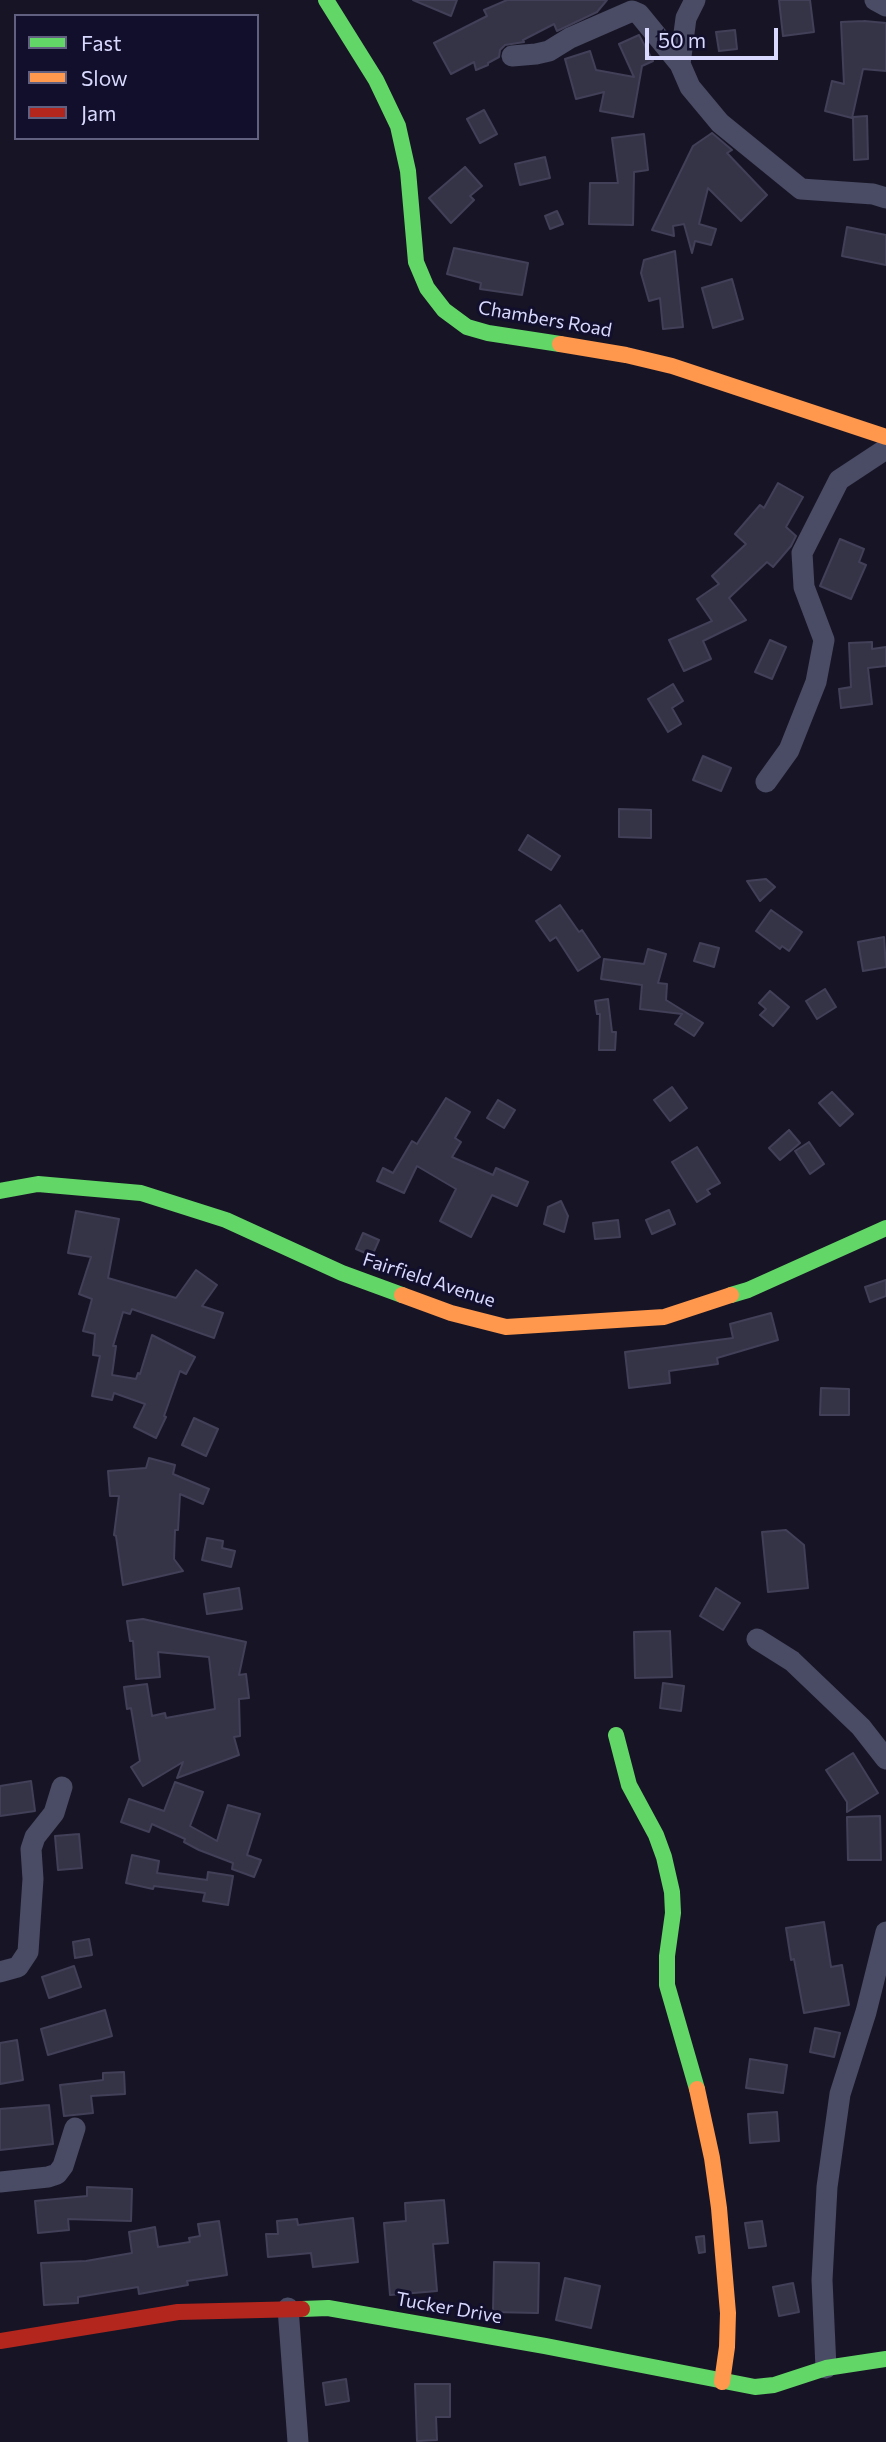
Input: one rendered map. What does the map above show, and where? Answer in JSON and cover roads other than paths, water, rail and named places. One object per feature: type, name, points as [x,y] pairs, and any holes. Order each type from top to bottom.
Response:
[{"type":"street","name":"Chambers Road","points":[[326,0],[376,80],[398,126],[408,171],[416,262],[427,288],[444,310],[467,327],[660,363],[886,437]]},
{"type":"street","points":[[680,64],[685,18],[695,0]]},
{"type":"street","points":[[875,0],[886,6]]},
{"type":"street","points":[[512,55],[549,51],[570,38],[632,11],[639,15],[680,64],[690,87],[720,123],[801,189],[873,194],[886,198]]},
{"type":"street","points":[[766,782],[789,750],[817,682],[824,640],[804,587],[802,553],[839,480],[886,449]]},
{"type":"street","name":"Fairfield Avenue","points":[[0,1191],[38,1184],[141,1193],[226,1220],[342,1273],[451,1313],[506,1327],[664,1317],[748,1290],[886,1228]]},
{"type":"street","points":[[757,1639],[792,1661],[861,1727],[886,1759]]},
{"type":"street","points":[[616,1735],[629,1785],[656,1835],[672,1892],[673,1913],[667,1956],[667,1985],[702,2110],[719,2208],[728,2313],[722,2382]]},
{"type":"street","points":[[0,1972],[19,1967],[28,1952],[33,1880],[30,1849],[54,1813],[62,1787]]},
{"type":"street","points":[[826,2368],[822,2280],[829,2173],[840,2094],[866,2012],[886,1931]]},
{"type":"street","points":[[0,2182],[57,2174],[64,2166],[75,2128]]},
{"type":"street","points":[[288,2308],[298,2442]]},
{"type":"street","name":"Tucker Drive","points":[[0,2342],[178,2312],[328,2308],[545,2346],[755,2387],[826,2368],[886,2359]]}]
